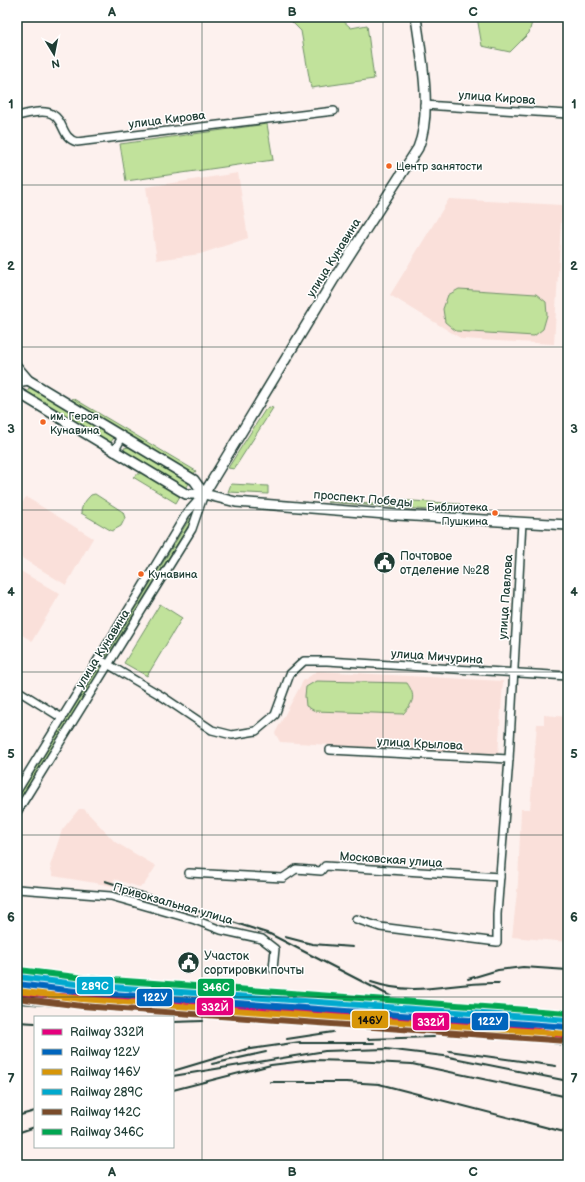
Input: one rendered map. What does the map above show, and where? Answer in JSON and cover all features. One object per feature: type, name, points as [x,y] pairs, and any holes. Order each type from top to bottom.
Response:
[{"type":"main road","name":"улица Кунавина","points":[[204,494],[334,279],[418,148],[422,139],[424,105],[416,17]]},
{"type":"main road","points":[[17,367],[28,380],[194,480],[204,494]]},
{"type":"main road","points":[[17,382],[28,380]]},
{"type":"main road","name":"проспект Победы","points":[[18,393],[186,494],[204,494],[236,502],[398,515],[568,525]]},
{"type":"street","name":"улица Кирова","points":[[424,105],[568,114]]},
{"type":"street","name":"улица Кирова","points":[[17,116],[44,112],[52,114],[59,120],[66,136],[70,140],[77,142],[334,111]]},
{"type":"street","points":[[114,452],[122,437]]},
{"type":"street","name":"улица Кунавина","points":[[17,791],[99,659],[186,514],[204,494]]},
{"type":"street","name":"улица Кунавина","points":[[17,812],[192,529],[204,494]]},
{"type":"street","name":"улица Павлова","points":[[356,918],[380,928],[497,942],[497,914],[522,522]]},
{"type":"street","points":[[99,659],[108,664]]},
{"type":"street","name":"улица Мичурина","points":[[108,664],[160,695],[212,730],[232,735],[256,731],[275,715],[290,674],[304,661],[327,660],[568,676]]},
{"type":"street","points":[[17,690],[62,718]]},
{"type":"street","name":"улица Крылова","points":[[330,750],[508,759]]},
{"type":"street","name":"Московская улица","points":[[189,873],[283,878],[296,869],[321,871],[325,866],[500,877]]},
{"type":"street","name":"Привокзальная улица","points":[[17,889],[111,896],[195,920],[221,930],[262,939],[275,949],[273,969]]},
{"type":"shaded area","points":[[238,173],[248,238],[200,254],[157,260],[146,187]]},
{"type":"shaded area","points":[[449,199],[562,205],[554,344],[462,339],[390,295]]},
{"type":"shaded area","points":[[26,497],[93,538],[66,585],[17,555],[17,511]]},
{"type":"shaded area","points":[[17,569],[60,594],[32,641],[17,632]]},
{"type":"shaded area","points":[[317,671],[503,681],[498,755],[280,742],[275,733],[303,681]]},
{"type":"shaded area","points":[[544,715],[568,717],[568,942],[512,937],[518,883],[521,809],[530,809],[537,724],[544,724]]},
{"type":"shaded area","points":[[79,809],[84,809],[115,842],[156,866],[144,885],[139,887],[114,879],[113,886],[53,876],[50,866],[62,830]]},
{"type":"green space","points":[[287,17],[339,17],[351,28],[367,25],[374,79],[311,88],[301,31]]},
{"type":"green space","points":[[477,17],[525,17],[532,22],[529,33],[510,52],[482,46]]},
{"type":"green space","points":[[267,124],[273,160],[126,181],[120,144]]},
{"type":"green space","points":[[459,289],[536,294],[546,302],[547,315],[543,329],[534,336],[456,331],[445,322],[443,309],[448,295]]},
{"type":"green space","points":[[30,387],[114,438],[110,443],[27,392]]},
{"type":"green space","points":[[73,398],[196,471],[192,476],[70,403]]},
{"type":"green space","points":[[269,407],[273,408],[234,469],[228,468],[265,410]]},
{"type":"green space","points":[[129,447],[189,483],[186,489],[125,453],[124,448]]},
{"type":"green space","points":[[142,472],[180,496],[176,503],[133,477]]},
{"type":"green space","points":[[231,484],[268,486],[268,494],[228,492]]},
{"type":"green space","points":[[95,494],[123,512],[125,518],[121,526],[112,531],[81,513],[86,501],[91,495]]},
{"type":"green space","points":[[398,500],[460,504],[462,510],[456,512],[327,502],[396,505]]},
{"type":"green space","points":[[190,518],[192,520],[107,657],[106,656]]},
{"type":"green space","points":[[160,604],[182,618],[147,676],[124,663]]},
{"type":"green space","points":[[100,665],[103,666],[17,805],[17,799]]},
{"type":"green space","points":[[316,681],[407,683],[413,695],[410,706],[403,714],[315,711],[306,706],[305,696],[306,687]]},
{"type":"railway","points":[[105,881],[270,934],[396,999],[461,1015]]},
{"type":"railway","points":[[285,937],[312,944],[353,947]]},
{"type":"railway","points":[[468,979],[498,970],[523,967],[568,970]]},
{"type":"railway","points":[[371,982],[388,987],[405,989],[499,983]]},
{"type":"railway","points":[[17,1003],[379,1029],[471,1030],[496,1032],[568,1046]]},
{"type":"railway","points":[[174,1022],[203,1021]]},
{"type":"railway","points":[[17,1022],[34,1023]]},
{"type":"railway","points":[[287,1039],[333,1032]]},
{"type":"railway","points":[[368,1039],[434,1037]]},
{"type":"railway","points":[[244,1050],[300,1042]]},
{"type":"railway","points":[[294,1043],[374,1043]]},
{"type":"railway","points":[[174,1071],[250,1048]]},
{"type":"railway","points":[[174,1076],[325,1051],[386,1049],[444,1056],[568,1081]]},
{"type":"railway","points":[[449,1051],[556,1066]]},
{"type":"railway","points":[[212,1064],[266,1052]]},
{"type":"railway","points":[[174,1090],[271,1065],[312,1060],[412,1064],[568,1097]]},
{"type":"railway","points":[[271,1082],[346,1082],[379,1084],[568,1133]]},
{"type":"railway","points":[[17,1116],[34,1111]]},
{"type":"railway","points":[[17,1133],[34,1127]]},
{"type":"rail line","name":"346С","points":[[19,970],[84,978],[568,1013]]},
{"type":"rail line","name":"289С","points":[[18,977],[84,985],[568,1020]]},
{"type":"rail line","name":"122У","points":[[17,984],[83,992],[568,1027]]},
{"type":"rail line","name":"146У","points":[[17,991],[82,999],[567,1034]]},
{"type":"rail line","name":"332Й","points":[[17,993],[520,1028],[568,1036]]},
{"type":"rail line","name":"142С","points":[[17,998],[82,1006],[567,1041]]},
{"type":"place","name":"Центр занятости","points":[[389,166]]},
{"type":"place","name":"им. Героя Кунавина","points":[[43,422]]},
{"type":"place","name":"Библиотека Пушкина","points":[[495,513]]},
{"type":"place","name":"Почтовое отделение №28","points":[[385,563]]},
{"type":"place","name":"Кунавина","points":[[141,574]]},
{"type":"place","name":"Участок сортировки почты","points":[[188,963]]}]
